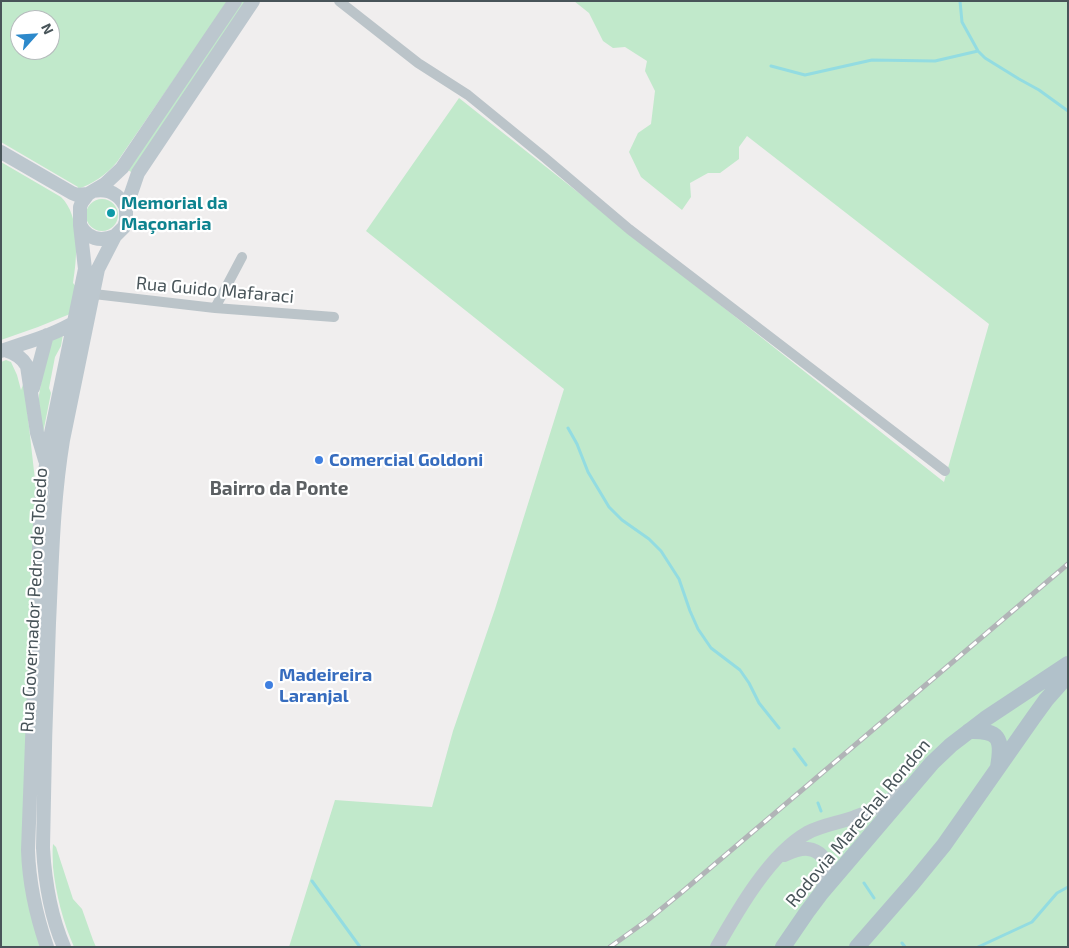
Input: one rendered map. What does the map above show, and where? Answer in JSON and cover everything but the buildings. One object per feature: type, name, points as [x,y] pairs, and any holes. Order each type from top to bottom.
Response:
[{"type":"main road","points":[[115,236],[96,239],[84,232],[80,218],[82,202],[122,168],[235,1]]},
{"type":"main road","name":"Rua Governador Pedro de Toledo","points":[[64,947],[48,896],[43,848],[53,524],[63,440],[98,270],[115,236],[124,227],[127,214],[126,208],[135,180],[140,169],[253,1]]},
{"type":"main road","points":[[1,152],[72,194],[77,196],[105,190],[121,199],[126,208]]},
{"type":"main road","name":"Rua Governador Pedro de Toledo","points":[[47,947],[37,918],[28,868],[28,850],[40,523],[50,438],[75,322],[84,269],[80,218],[72,194]]},
{"type":"main road","points":[[3,350],[47,335],[75,322]]},
{"type":"main road","points":[[32,393],[47,335]]},
{"type":"main road","points":[[3,350],[17,355],[27,366],[37,433],[46,463]]},
{"type":"main road","name":"Rodovia Marechal Rondon","points":[[783,947],[822,892],[932,763],[969,731],[1068,664]]},
{"type":"main road","points":[[857,947],[944,845],[1046,700],[1068,675]]},
{"type":"main road","points":[[969,731],[987,732],[994,735],[998,740],[1000,752],[997,769]]},
{"type":"main road","points":[[717,947],[751,892],[789,847],[817,829],[869,811],[911,787]]},
{"type":"main road","points":[[779,857],[808,849],[821,854],[826,861],[828,869],[822,892]]},
{"type":"street","points":[[339,1],[418,63],[468,95],[544,156],[629,229],[945,471]]},
{"type":"street","points":[[214,308],[242,257]]},
{"type":"street","name":"Rua Guido Mafaraci","points":[[94,294],[214,308],[334,317]]},
{"type":"green space","points":[[1,1],[228,1],[117,162],[109,171],[94,182],[77,189],[78,187],[1,142]]},
{"type":"green space","points":[[242,1],[246,1],[131,172],[128,170]]},
{"type":"green space","points":[[574,1],[1068,1],[1068,947],[289,947],[335,800],[432,807],[453,731],[495,609],[564,389],[366,231],[459,98],[944,482],[989,324],[747,136],[739,147],[739,159],[720,173],[708,173],[690,183],[691,197],[682,210],[641,177],[629,152],[638,133],[651,124],[655,91],[645,71],[647,61],[625,47],[613,48],[603,41],[589,13]]},
{"type":"green space","points":[[1,162],[61,197],[67,205],[75,226],[76,262],[73,283],[77,288],[70,314],[1,340]]},
{"type":"green space","points":[[102,199],[108,200],[113,204],[117,209],[117,221],[113,226],[108,230],[102,231],[96,230],[91,226],[87,221],[86,215],[87,209],[91,204],[96,200]]},
{"type":"green space","points":[[63,334],[61,346],[55,357],[49,388],[51,393],[43,433],[39,395],[47,348],[55,337]]},
{"type":"green space","points":[[6,360],[11,362],[21,390],[24,382],[37,498],[24,832],[43,947],[1,947],[1,362]]},
{"type":"green space","points":[[53,844],[56,847],[73,899],[82,909],[96,947],[74,947],[66,928],[56,888],[53,867]]},
{"type":"waterway","points":[[960,1],[962,22],[978,51],[985,58],[1039,90],[1068,111]]},
{"type":"waterway","points":[[771,66],[805,75],[872,60],[935,61],[978,51]]},
{"type":"waterway","points":[[568,428],[577,444],[588,472],[609,507],[622,520],[649,539],[661,551],[679,579],[698,629],[711,648],[740,670],[759,703],[779,728]]},
{"type":"waterway","points":[[794,749],[806,765]]},
{"type":"waterway","points":[[818,803],[821,811]]},
{"type":"waterway","points":[[312,881],[360,947]]},
{"type":"waterway","points":[[864,883],[874,898]]},
{"type":"waterway","points":[[978,947],[1032,922],[1057,893],[1068,887]]},
{"type":"waterway","points":[[902,943],[905,947]]},
{"type":"railway","points":[[610,947],[682,892],[1068,564]]},
{"type":"place","name":"Memorial da Maçonaria","points":[[111,213]]},
{"type":"place","name":"Comercial Goldoni","points":[[319,460]]},
{"type":"place","name":"Madeireira Laranjal","points":[[269,685]]},
{"type":"district","name":"Bairro da Ponte","points":[[279,489]]}]
